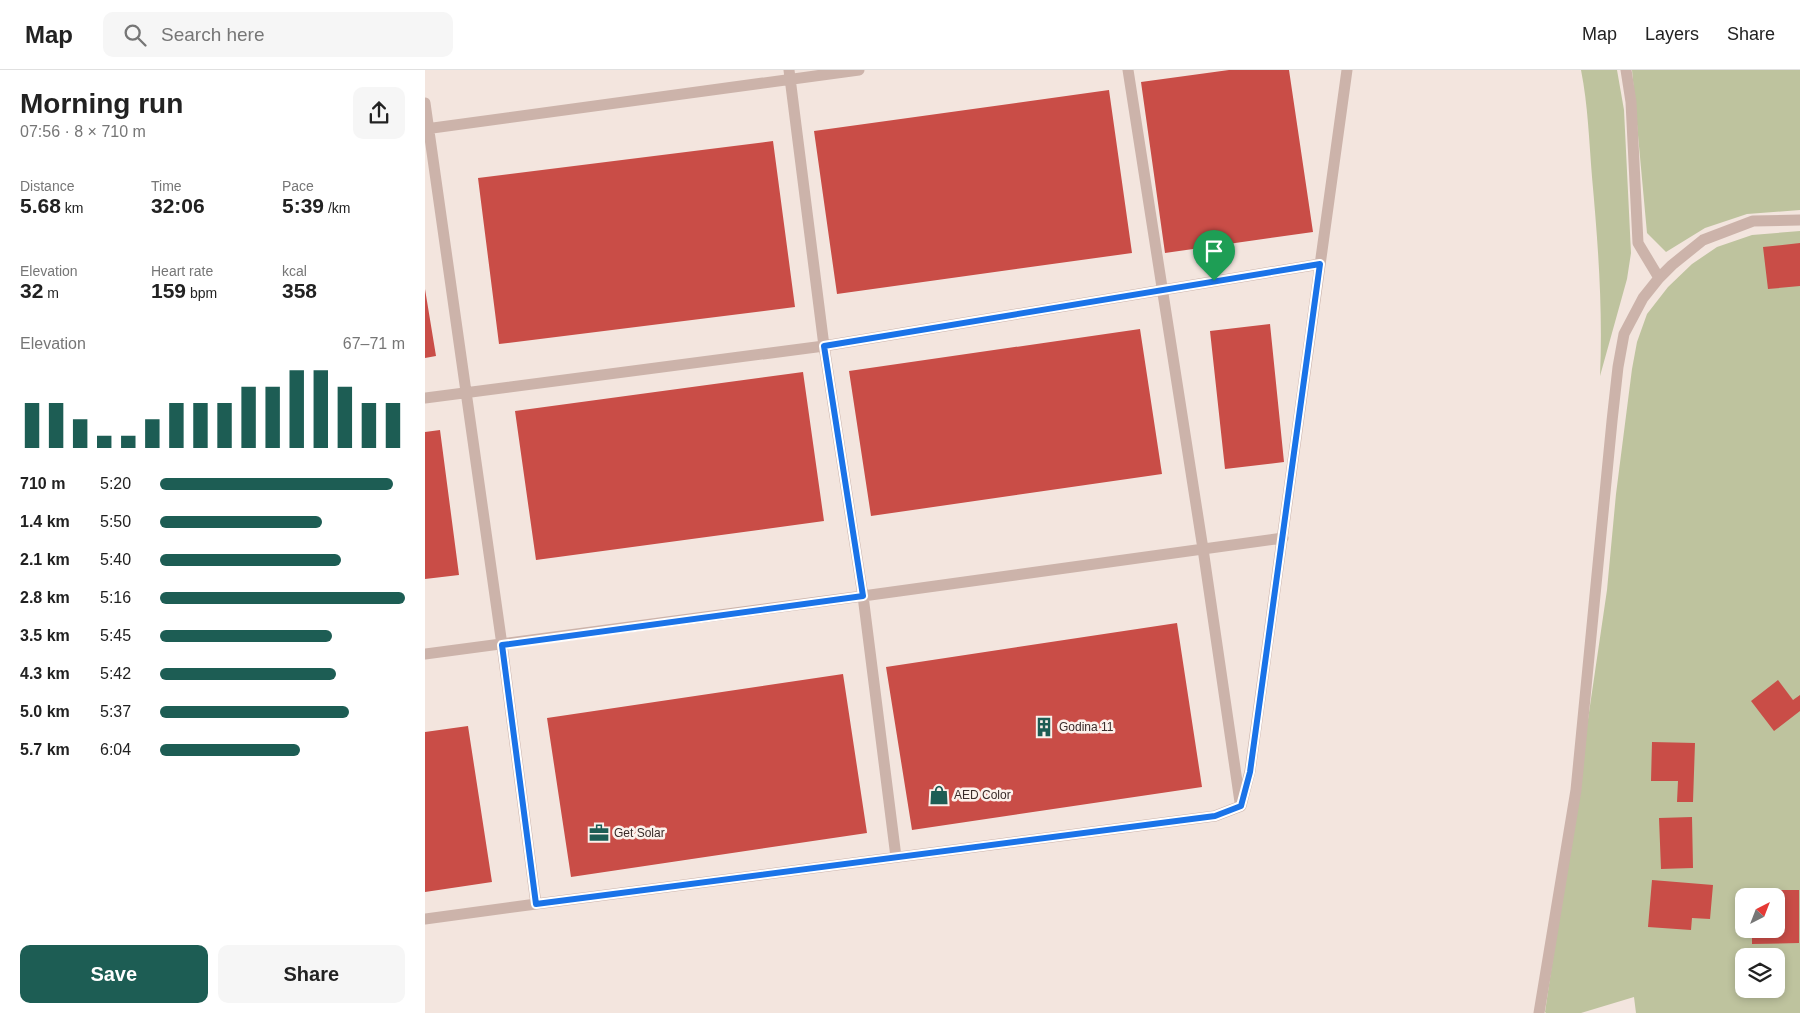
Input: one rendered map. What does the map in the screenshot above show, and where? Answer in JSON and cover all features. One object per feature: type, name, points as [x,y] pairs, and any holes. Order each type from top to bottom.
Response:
[{"type":"lane","points":[[427,129],[790,74],[859,70]]},
{"type":"lane","points":[[1127,70],[1203,549],[1241,806]]},
{"type":"lane","points":[[1241,806],[1250,772],[1347,70]]},
{"type":"lane","points":[[1626,70],[1631,102],[1638,242],[1659,278]]},
{"type":"lane","points":[[790,74],[824,346],[863,596],[896,857]]},
{"type":"lane","points":[[425,103],[427,129],[467,392],[536,904]]},
{"type":"lane","points":[[1539,1013],[1576,790],[1619,367],[1624,334],[1643,298],[1659,278],[1672,264],[1703,240],[1753,221],[1800,220]]},
{"type":"lane","points":[[425,398],[824,346],[1320,264]]},
{"type":"lane","points":[[425,654],[1283,538]]},
{"type":"lane","points":[[425,919],[1215,816],[1241,806]]},
{"type":"green space","points":[[1581,70],[1617,70],[1624,110],[1631,253],[1627,279],[1600,376],[1601,326],[1598,252],[1587,110]]},
{"type":"green space","points":[[1632,70],[1800,70],[1800,210],[1747,214],[1705,228],[1666,252],[1647,233]]},
{"type":"green space","points":[[1800,231],[1800,1013],[1636,1013],[1634,997],[1581,1013],[1546,1013],[1607,590],[1616,494],[1637,342],[1647,314],[1668,287],[1692,264],[1717,247],[1752,235]]},
{"type":"building","points":[[1229,70],[1289,70],[1313,232],[1165,253],[1141,82]]},
{"type":"building","points":[[1109,90],[1132,253],[837,294],[814,131]]},
{"type":"building","points":[[773,141],[795,307],[499,344],[478,178]]},
{"type":"building","points":[[1800,243],[1800,286],[1768,289],[1763,247]]},
{"type":"building","points":[[425,289],[436,356],[425,358]]},
{"type":"building","points":[[1270,324],[1284,462],[1225,469],[1210,331]]},
{"type":"building","points":[[1140,329],[1162,474],[871,516],[849,371]]},
{"type":"building","points":[[803,372],[824,521],[536,560],[515,411]]},
{"type":"building","points":[[440,430],[459,575],[425,579],[425,432]]},
{"type":"building","name":"Godina 11","points":[[1177,623],[1202,787],[912,830],[886,667]]},
{"type":"building","points":[[843,674],[867,833],[571,877],[547,718]]},
{"type":"building","points":[[1778,680],[1793,700],[1800,695],[1800,711],[1774,731],[1751,701]]},
{"type":"building","points":[[468,726],[492,882],[425,892],[425,732]]},
{"type":"building","points":[[1652,742],[1695,743],[1693,802],[1677,802],[1678,781],[1651,781]]},
{"type":"building","points":[[1692,817],[1693,868],[1661,869],[1659,818]]},
{"type":"building","points":[[1652,880],[1713,885],[1710,919],[1692,918],[1691,930],[1648,927]]},
{"type":"building","points":[[1785,890],[1799,890],[1799,943],[1752,944],[1752,938],[1785,938]]},
{"type":"place","name":"Godina 11","points":[[1044,727]]},
{"type":"place","name":"AED Color","points":[[939,795]]},
{"type":"place","name":"Get Solar","points":[[599,833]]},
{"type":"route","points":[[1320,264],[1250,772],[1241,806],[1215,816],[536,904],[502,645],[863,596],[824,346],[1214,281],[1320,264]]}]
